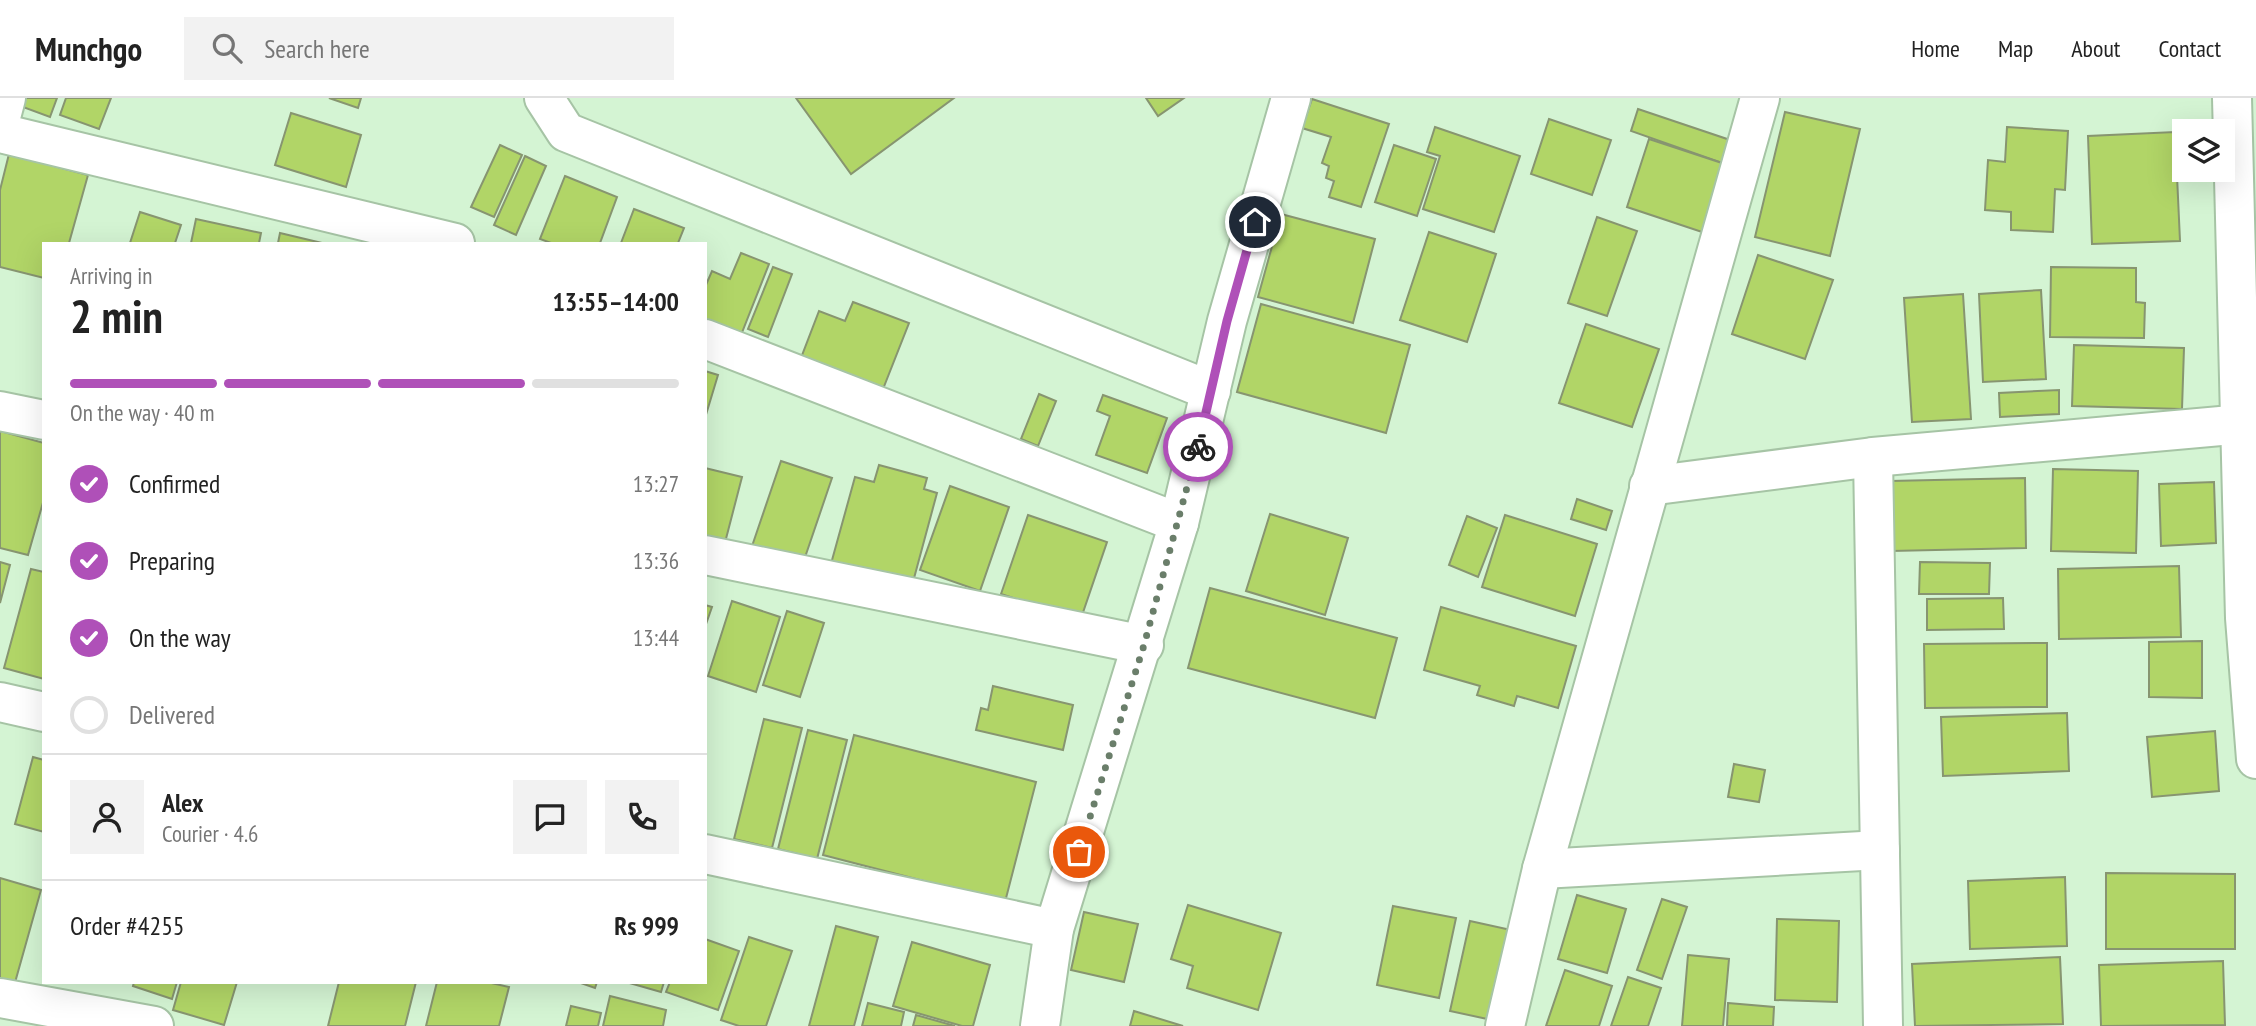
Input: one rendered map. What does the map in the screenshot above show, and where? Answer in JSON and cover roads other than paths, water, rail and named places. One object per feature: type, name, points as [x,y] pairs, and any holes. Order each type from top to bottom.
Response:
[{"type":"street","points":[[0,121],[6,98]]},
{"type":"street","points":[[544,98],[566,132],[1211,391]]},
{"type":"street","points":[[1040,1026],[1054,929],[1144,645],[1179,523],[1227,321],[1291,98]]},
{"type":"street","points":[[1505,1026],[1542,869],[1760,98]]},
{"type":"street","points":[[2232,98],[2256,759]]},
{"type":"street","points":[[0,133],[451,242]]},
{"type":"street","points":[[707,340],[1179,523]]},
{"type":"street","points":[[0,411],[42,419]]},
{"type":"street","points":[[1649,486],[1872,457],[2243,424]]},
{"type":"street","points":[[1872,457],[1883,1026]]},
{"type":"street","points":[[707,555],[1144,645]]},
{"type":"street","points":[[0,702],[42,712]]},
{"type":"street","points":[[1542,869],[1880,850]]},
{"type":"street","points":[[707,854],[1054,929]]},
{"type":"street","points":[[0,998],[154,1026]]}]
